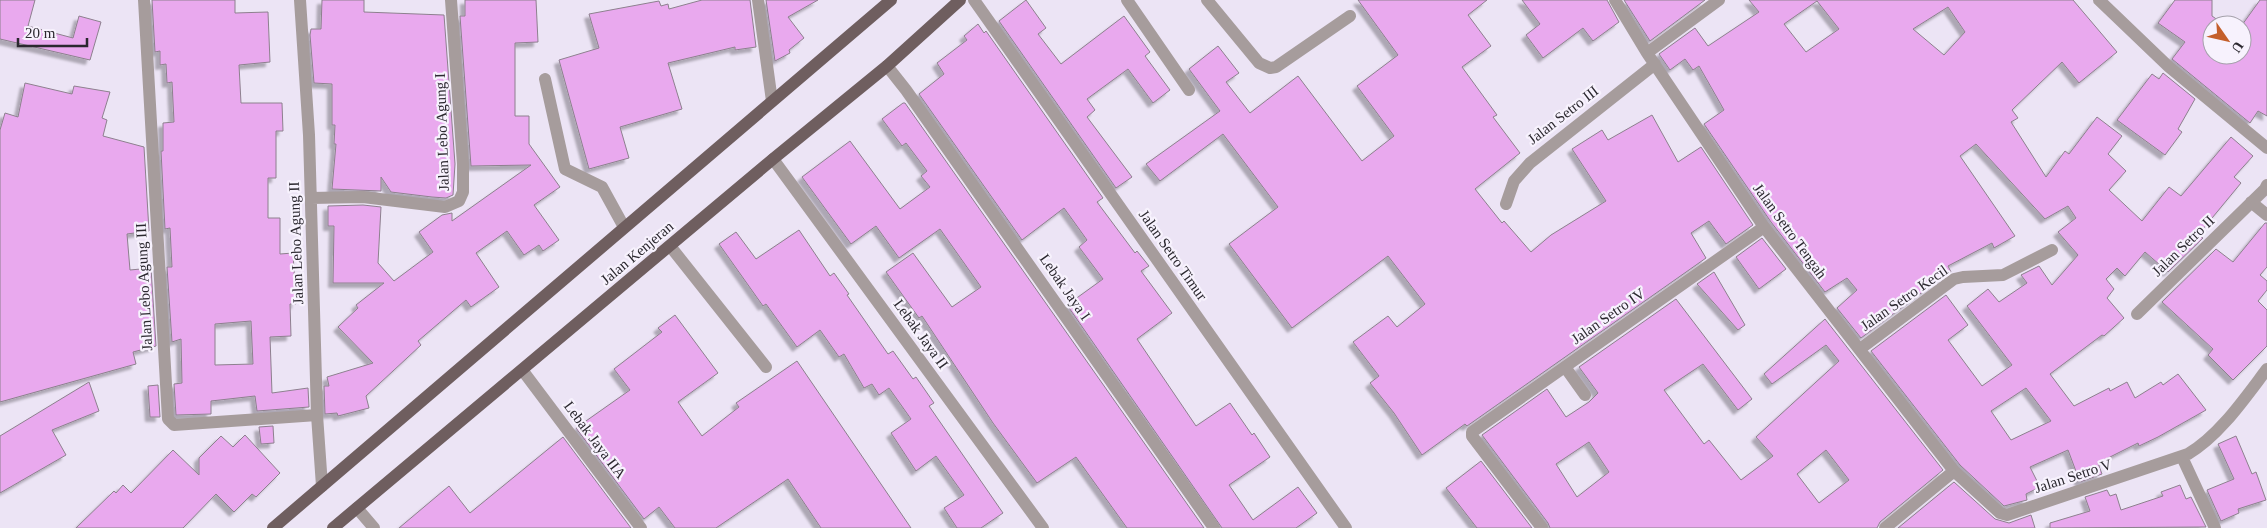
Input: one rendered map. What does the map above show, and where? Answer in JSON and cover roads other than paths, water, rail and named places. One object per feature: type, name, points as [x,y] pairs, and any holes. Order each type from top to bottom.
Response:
[{"type":"main road","name":"Jalan Kenjeran","points":[[273,528],[772,100],[892,0]]},
{"type":"main road","name":"Jalan Kenjeran","points":[[333,528],[523,371],[773,159],[887,66],[960,0]]},
{"type":"street","name":"Jalan Lebo Agung III","points":[[144,0],[168,419],[174,425],[317,415]]},
{"type":"street","name":"Jalan Lebo Agung II","points":[[300,0],[309,135],[317,415],[322,486]]},
{"type":"street","name":"Jalan Lebo Agung I","points":[[311,198],[362,197],[445,207],[459,201],[464,192],[463,164],[451,0]]},
{"type":"street","points":[[758,0],[772,100]]},
{"type":"street","name":"Jalan Setro Timur","points":[[974,0],[1346,528]]},
{"type":"street","points":[[1127,0],[1189,90]]},
{"type":"street","points":[[1207,0],[1259,62],[1270,68],[1276,67],[1350,16]]},
{"type":"street","name":"Jalan Setro Tengah","points":[[1615,0],[1647,53],[1764,227],[1954,471]]},
{"type":"street","points":[[1647,53],[1719,0]]},
{"type":"street","points":[[2101,1],[2169,66],[2267,148]]},
{"type":"street","name":"Jalan Setro III","points":[[1506,204],[1514,181],[1530,163],[1655,64]]},
{"type":"street","name":"Lebak Jaya I","points":[[887,66],[906,90],[1214,528]]},
{"type":"street","points":[[545,79],[565,169],[602,187],[624,227]]},
{"type":"street","name":"Lebak Jaya II","points":[[773,159],[1043,528]]},
{"type":"street","name":"Jalan Setro II","points":[[2137,314],[2252,202],[2267,185]]},
{"type":"street","points":[[2252,202],[2267,215]]},
{"type":"street","name":"Jalan Setro IV","points":[[1542,528],[1472,436],[1472,432],[1764,227]]},
{"type":"street","points":[[670,246],[766,366]]},
{"type":"street","name":"Jalan Setro Kecil","points":[[1860,349],[1954,279],[2003,275],[2052,250]]},
{"type":"street","points":[[1564,366],[1585,396]]},
{"type":"street","name":"Jalan Setro V","points":[[1954,471],[2000,513],[2007,515],[2182,456],[2200,447],[2244,400],[2267,369]]},
{"type":"street","name":"Lebak Jaya IIA","points":[[523,371],[641,528]]},
{"type":"street","points":[[2182,456],[2214,528]]},
{"type":"street","points":[[1885,528],[1954,471]]},
{"type":"street","points":[[357,508],[374,528]]}]
